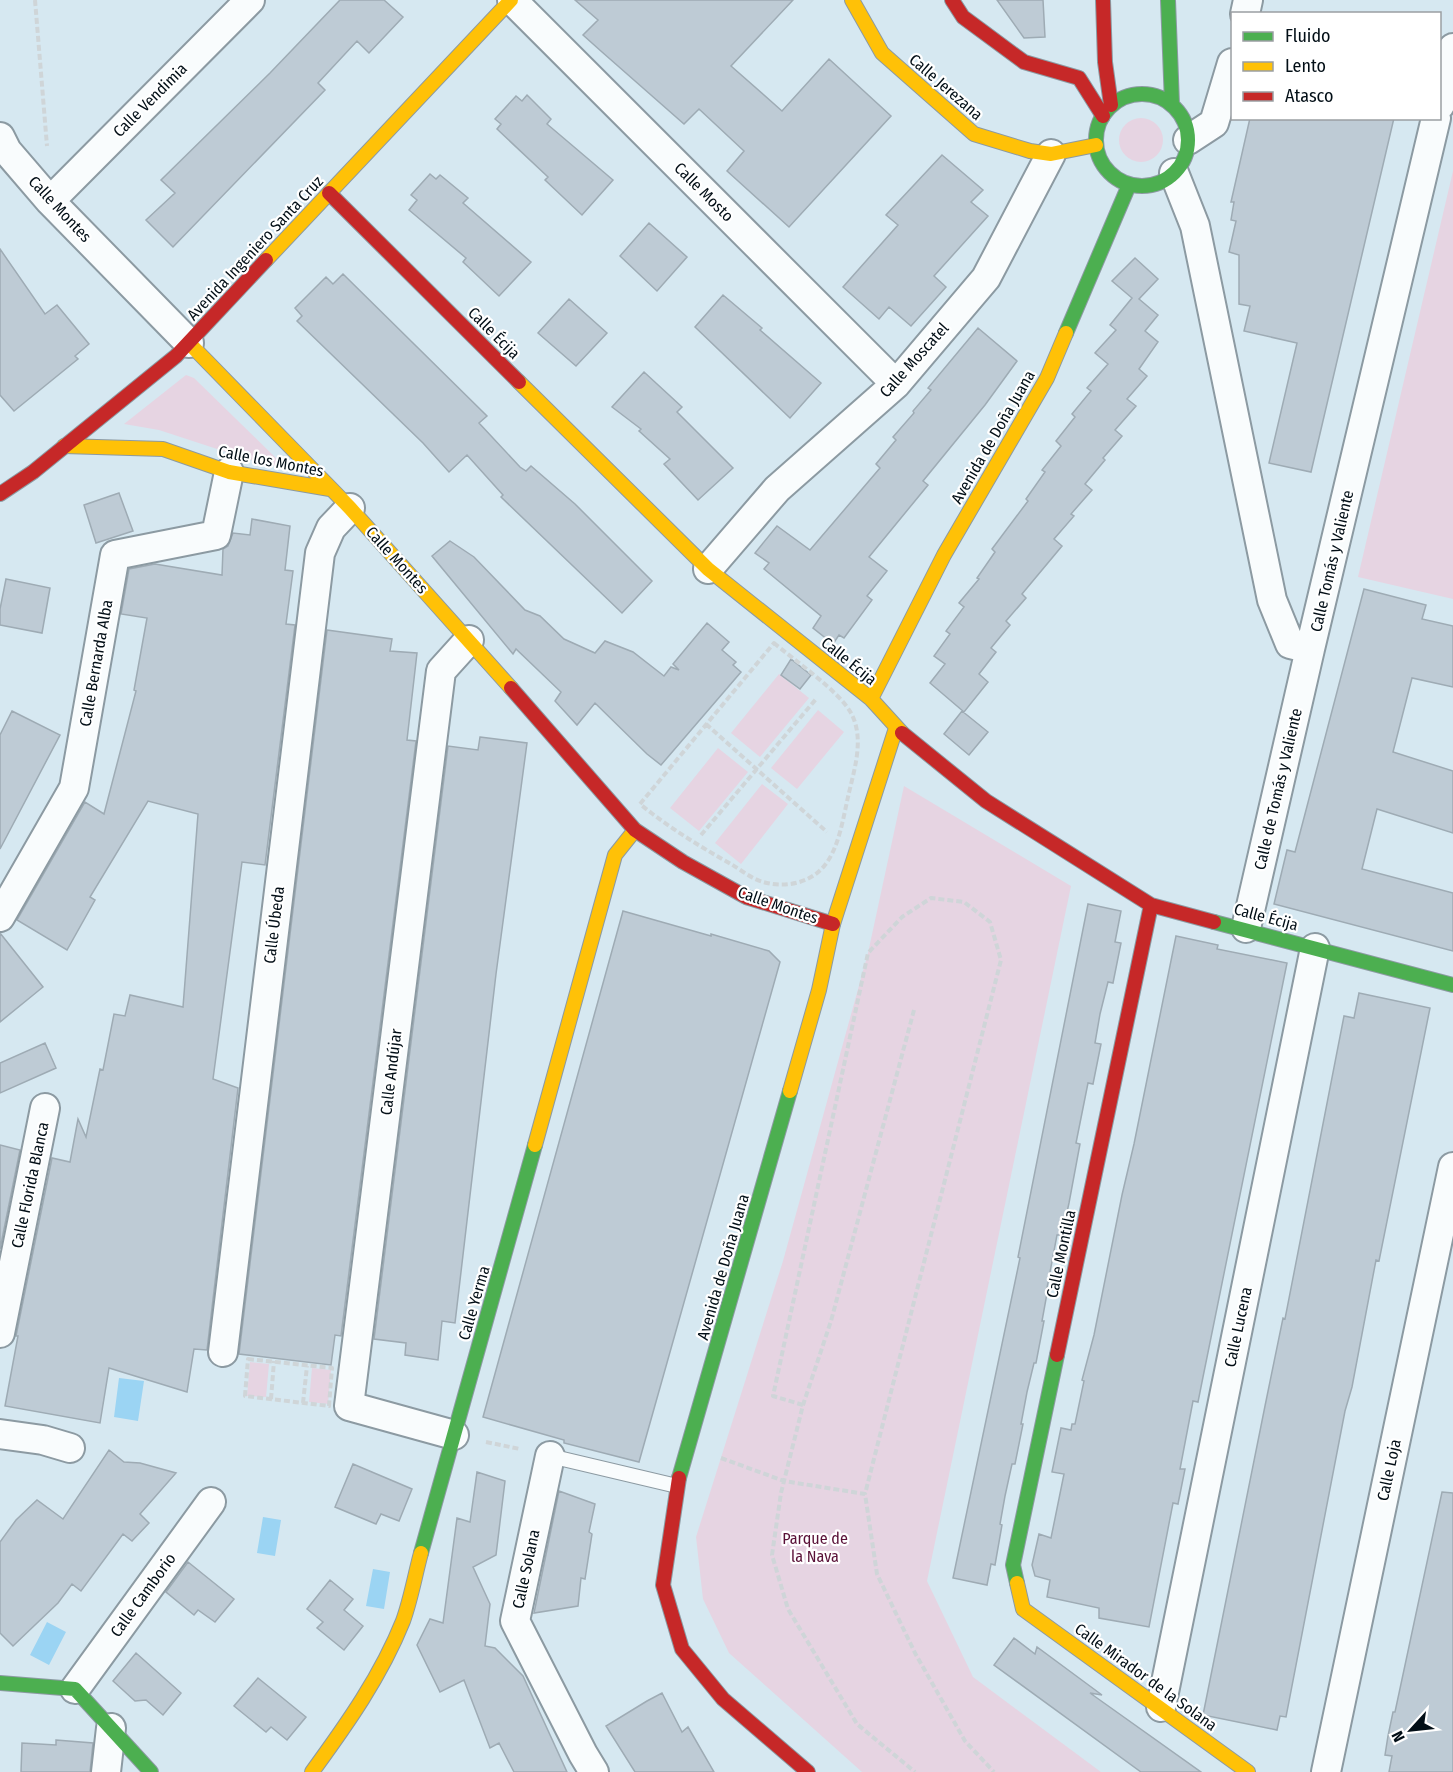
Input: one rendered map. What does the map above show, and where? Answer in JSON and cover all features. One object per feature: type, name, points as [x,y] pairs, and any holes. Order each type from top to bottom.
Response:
[{"type":"street","name":"Calle Vendimia","points":[[42,191],[250,0]]},
{"type":"street","name":"Avenida Ingeniero Santa Cruz","points":[[0,494],[33,472],[176,356],[511,0]]},
{"type":"street","name":"Calle Mosto","points":[[511,0],[896,384]]},
{"type":"street","name":"Calle Jerezana","points":[[852,0],[882,53],[974,134],[1030,151],[1051,154]]},
{"type":"street","points":[[952,0],[963,17],[1024,62],[1079,78],[1107,110]]},
{"type":"street","points":[[1103,0],[1107,110]]},
{"type":"street","points":[[1168,0],[1172,105]]},
{"type":"street","points":[[1441,101],[1453,48]]},
{"type":"street","points":[[1188,140],[1214,123],[1231,69]]},
{"type":"street","points":[[1148,94],[1161,97],[1172,105],[1181,114],[1188,140],[1187,152],[1182,164],[1174,173],[1161,183],[1145,186],[1130,185],[1117,179],[1106,170],[1099,158],[1096,145],[1097,129],[1107,110],[1129,96],[1148,94]]},
{"type":"street","name":"Calle Tomás y Valiente","points":[[1174,173],[1195,226],[1272,600],[1290,644],[1310,650],[1436,120]]},
{"type":"street","name":"Calle Montes","points":[[0,137],[7,151],[42,191],[350,508],[470,640],[635,830],[683,862],[746,897],[833,924]]},
{"type":"street","points":[[1051,154],[1096,145]]},
{"type":"street","name":"Calle Moscatel","points":[[708,569],[777,489],[896,384],[986,278],[1051,154]]},
{"type":"street","name":"Avenida de Doña Juana","points":[[871,699],[944,555],[1047,378],[1130,185]]},
{"type":"street","name":"Calle Écija","points":[[329,193],[708,569],[871,699],[896,728],[986,801],[1151,905],[1246,928],[1453,985]]},
{"type":"street","name":"Calle los Montes","points":[[64,446],[163,449],[229,472],[330,489]]},
{"type":"street","name":"Calle Bernarda Alba","points":[[0,917],[74,788],[115,555],[216,535],[229,472]]},
{"type":"street","name":"Calle Úbeda","points":[[223,1352],[320,553],[331,528],[350,508]]},
{"type":"street","name":"Calle Andújar","points":[[454,1435],[349,1406],[441,671],[470,640]]},
{"type":"street","name":"Calle de Tomás y Valiente","points":[[1246,928],[1310,650]]},
{"type":"street","name":"Avenida de Doña Juana","points":[[808,1772],[723,1699],[682,1649],[663,1585],[677,1486],[819,990],[833,924],[896,728]]},
{"type":"street","name":"Calle Yerma","points":[[312,1772],[357,1710],[403,1620],[615,855],[635,830]]},
{"type":"street","name":"Calle Montilla","points":[[1023,1609],[1013,1565],[1151,905]]},
{"type":"street","name":"Calle Lucena","points":[[1161,1707],[1315,948]]},
{"type":"street","name":"Calle Florida Blanca","points":[[2,1317],[45,1108]]},
{"type":"street","name":"Calle Loja","points":[[1326,1772],[1453,1167]]},
{"type":"street","points":[[0,1434],[43,1440],[70,1448]]},
{"type":"street","name":"Calle Solana","points":[[550,1456],[516,1621],[582,1754],[594,1772]]},
{"type":"street","name":"Calle Camborio","points":[[75,1689],[211,1502]]},
{"type":"street","name":"Calle Mirador de la Solana","points":[[1023,1609],[1248,1772]]},
{"type":"street","points":[[0,1683],[75,1689],[151,1772]]},
{"type":"street","points":[[106,1772],[111,1728]]},
{"type":"lane","points":[[550,1456],[677,1486]]},
{"type":"path","points":[[35,0],[48,165],[42,191]]},
{"type":"path","points":[[774,642],[844,702],[857,726],[858,742],[842,823],[832,855],[824,867],[812,877],[791,884],[776,885],[760,881],[694,843],[640,804],[705,724],[774,642]]},
{"type":"path","points":[[694,843],[819,695]]},
{"type":"path","points":[[705,724],[828,833]]},
{"type":"path","points":[[803,1405],[773,1396],[868,952],[902,917],[931,898],[964,902],[990,922],[1001,960],[865,1494],[877,1574],[915,1653],[965,1742],[994,1772]]},
{"type":"path","points":[[914,1010],[831,1321],[803,1405],[784,1481],[772,1555],[788,1609],[857,1724],[915,1772]]},
{"type":"path","points":[[303,1403],[310,1366],[248,1359],[245,1396],[309,1404]]},
{"type":"path","points":[[271,1399],[274,1361]]},
{"type":"path","points":[[454,1435],[550,1456]]},
{"type":"path","points":[[688,1446],[784,1481],[865,1494]]},
{"type":"green space","points":[[1141,118],[1156,125],[1163,140],[1156,155],[1141,162],[1126,155],[1119,140],[1126,125]]},
{"type":"green space","points":[[1453,171],[1453,599],[1358,577]]},
{"type":"green space","points":[[186,375],[194,378],[278,460],[279,466],[269,466],[159,430],[124,424]]},
{"type":"green space","points":[[779,674],[809,698],[760,757],[731,733]]},
{"type":"green space","points":[[818,710],[844,732],[797,789],[771,768]]},
{"type":"green space","points":[[718,748],[748,772],[699,831],[670,808]]},
{"type":"green space","points":[[762,784],[788,804],[741,864],[715,843]]},
{"type":"green space","name":"Parque de la Nava","points":[[904,786],[1071,886],[927,1581],[973,1677],[1101,1772],[862,1772],[729,1653],[703,1599],[696,1537],[783,1261],[868,953]]},
{"type":"green space","points":[[250,1362],[269,1364],[266,1397],[247,1396]]},
{"type":"green space","points":[[312,1368],[331,1370],[328,1404],[309,1402]]},
{"type":"water","points":[[119,1378],[144,1381],[138,1421],[114,1417]]},
{"type":"water","points":[[263,1517],[281,1520],[275,1556],[257,1553]]},
{"type":"water","points":[[373,1569],[390,1572],[384,1609],[366,1606]]},
{"type":"water","points":[[47,1622],[66,1632],[49,1665],[30,1655]]},
{"type":"building","points":[[340,0],[384,0],[403,17],[369,53],[357,41],[318,83],[325,90],[173,247],[146,220],[175,193],[161,180],[270,73]]},
{"type":"building","points":[[575,0],[793,0],[731,66],[782,111],[829,59],[891,116],[789,227],[727,171],[744,151],[699,109],[684,124],[602,52],[583,35],[598,20]]},
{"type":"building","points":[[997,0],[1043,0],[1045,37],[1024,38]]},
{"type":"building","points":[[527,95],[551,119],[547,124],[613,180],[582,215],[545,180],[548,177],[497,129],[501,124],[495,119],[516,96],[522,101]]},
{"type":"building","points":[[1250,120],[1394,120],[1311,472],[1269,463],[1297,343],[1244,331],[1250,306],[1239,304],[1239,255],[1229,252],[1236,221],[1231,220],[1234,202],[1231,202]]},
{"type":"building","points":[[942,155],[983,190],[971,202],[988,216],[934,276],[946,287],[911,326],[889,307],[879,319],[843,287],[898,225],[886,215]]},
{"type":"building","points":[[430,174],[436,179],[440,175],[468,198],[463,203],[531,262],[499,296],[463,262],[466,258],[409,210],[417,200],[411,195]]},
{"type":"building","points":[[649,223],[687,257],[657,291],[620,256]]},
{"type":"building","points":[[0,249],[45,314],[57,305],[89,344],[75,356],[78,359],[14,411],[0,395]]},
{"type":"building","points":[[1135,258],[1158,279],[1139,299],[1158,315],[1145,331],[1158,342],[1139,369],[1147,376],[1127,399],[1136,406],[1115,430],[1122,436],[1085,484],[1092,490],[1071,514],[1074,516],[1054,539],[1062,546],[1022,594],[1026,598],[1006,621],[1010,625],[991,648],[996,652],[979,674],[988,682],[964,712],[930,683],[945,664],[934,656],[950,634],[946,631],[964,607],[959,603],[979,579],[977,578],[995,552],[992,549],[1028,501],[1026,499],[1045,472],[1042,470],[1061,446],[1056,441],[1075,417],[1072,414],[1091,391],[1087,388],[1108,364],[1095,353],[1116,330],[1110,325],[1132,298],[1112,281]]},
{"type":"building","points":[[343,274],[487,416],[479,423],[520,467],[526,471],[531,466],[575,504],[652,581],[622,613],[501,497],[503,495],[467,455],[449,472],[423,443],[297,321],[302,316],[295,308],[326,277],[333,284]]},
{"type":"building","points":[[723,295],[821,383],[790,418],[695,327]]},
{"type":"building","points":[[569,299],[607,333],[576,366],[538,333]]},
{"type":"building","points":[[978,328],[1017,361],[985,405],[923,481],[928,485],[869,557],[887,571],[867,596],[872,600],[844,638],[839,635],[833,644],[813,628],[821,616],[764,569],[769,563],[755,553],[777,526],[810,550],[880,468],[876,464],[896,440],[893,437],[931,390],[928,388]]},
{"type":"building","points":[[644,372],[682,407],[677,412],[733,468],[698,500],[664,464],[670,459],[639,431],[641,429],[612,407]]},
{"type":"building","points":[[119,493],[133,531],[96,543],[84,505]]},
{"type":"building","points":[[252,519],[290,526],[285,570],[293,571],[286,624],[295,625],[265,865],[242,862],[213,1079],[238,1088],[207,1350],[194,1349],[187,1392],[109,1368],[100,1423],[5,1406],[18,1336],[16,1336],[52,1158],[70,1162],[78,1119],[86,1137],[114,1014],[125,1016],[130,995],[183,1007],[198,814],[148,801],[90,897],[95,900],[67,950],[17,920],[85,802],[104,814],[136,691],[134,690],[147,618],[121,614],[129,569],[155,564],[222,575],[223,549],[228,546],[233,533],[250,535]]},
{"type":"building","points":[[450,541],[474,557],[525,610],[540,616],[564,639],[595,653],[605,641],[633,652],[664,676],[671,667],[679,670],[673,664],[707,623],[729,642],[722,650],[736,662],[733,665],[741,672],[661,765],[595,703],[577,725],[555,701],[561,692],[516,649],[513,654],[432,556]]},
{"type":"building","points":[[6,579],[50,588],[42,633],[0,625],[0,609]]},
{"type":"building","points":[[1364,589],[1426,605],[1422,619],[1453,626],[1453,687],[1412,678],[1393,752],[1453,771],[1453,833],[1377,809],[1362,869],[1453,893],[1453,951],[1274,904],[1287,850],[1295,852]]},
{"type":"building","points":[[327,630],[392,639],[390,651],[417,653],[407,740],[416,741],[341,1336],[335,1335],[331,1365],[239,1354]]},
{"type":"building","points":[[791,659],[811,675],[800,689],[781,675]]},
{"type":"building","points":[[12,711],[60,735],[0,849],[0,735]]},
{"type":"building","points":[[962,711],[988,732],[969,755],[944,734]]},
{"type":"building","points":[[480,737],[527,743],[496,974],[455,1323],[442,1321],[438,1360],[405,1355],[406,1343],[374,1339],[448,746],[478,750]]},
{"type":"building","points":[[1088,904],[1121,911],[1115,942],[1121,943],[1113,983],[1108,982],[1100,1014],[1095,1043],[1101,1044],[1093,1084],[1088,1083],[1076,1143],[1080,1144],[1069,1203],[1062,1235],[1057,1235],[1036,1363],[1034,1363],[1027,1392],[1015,1464],[1012,1464],[1005,1496],[995,1565],[991,1564],[987,1585],[953,1578],[1020,1258],[1018,1257]]},
{"type":"building","points":[[623,911],[769,951],[780,962],[639,1462],[564,1443],[564,1440],[483,1417]]},
{"type":"building","points":[[0,933],[43,987],[0,1022]]},
{"type":"building","points":[[1176,936],[1218,945],[1217,949],[1287,963],[1198,1402],[1193,1401],[1180,1469],[1185,1469],[1178,1504],[1173,1503],[1149,1627],[1099,1618],[1099,1608],[1047,1597],[1050,1580],[1035,1576],[1032,1565],[1039,1534],[1051,1538],[1064,1474],[1052,1472],[1061,1428],[1071,1430],[1072,1424],[1075,1424],[1084,1381],[1082,1380],[1094,1335]]},
{"type":"building","points":[[1359,993],[1430,1008],[1379,1261],[1376,1260],[1352,1387],[1345,1411],[1286,1717],[1280,1716],[1277,1730],[1203,1715],[1283,1318],[1285,1319],[1344,1016],[1354,1018]]},
{"type":"building","points":[[45,1043],[56,1068],[0,1093],[0,1063]]},
{"type":"building","points":[[0,1145],[20,1150],[0,1249]]},
{"type":"building","points":[[109,1450],[124,1462],[140,1463],[176,1473],[140,1514],[149,1523],[132,1541],[123,1534],[81,1591],[72,1584],[58,1603],[13,1646],[0,1633],[0,1542],[16,1520],[37,1500],[63,1519]]},
{"type":"building","points":[[353,1464],[412,1489],[399,1521],[381,1514],[376,1524],[335,1507]]},
{"type":"building","points":[[477,1472],[505,1481],[496,1555],[473,1567],[490,1604],[485,1646],[495,1648],[523,1676],[567,1772],[514,1772],[499,1743],[490,1748],[464,1680],[440,1692],[417,1645],[430,1619],[443,1623],[457,1518],[470,1522]]},
{"type":"building","points":[[559,1491],[595,1504],[589,1532],[592,1534],[585,1579],[581,1578],[578,1606],[534,1613]]},
{"type":"building","points":[[1442,1492],[1453,1493],[1453,1772],[1389,1772],[1392,1756],[1385,1755],[1388,1736]]},
{"type":"building","points":[[188,1562],[234,1599],[215,1622],[198,1610],[194,1615],[166,1592]]},
{"type":"building","points":[[330,1580],[353,1599],[344,1610],[363,1626],[344,1650],[317,1628],[323,1622],[307,1609]]},
{"type":"building","points":[[1014,1638],[1035,1654],[1037,1647],[1102,1695],[1090,1693],[1201,1772],[1141,1772],[994,1665]]},
{"type":"building","points":[[136,1653],[181,1693],[163,1715],[146,1700],[135,1701],[113,1681]]},
{"type":"building","points":[[258,1678],[306,1717],[287,1740],[271,1727],[266,1732],[234,1706]]},
{"type":"building","points":[[662,1693],[682,1732],[688,1727],[714,1772],[635,1772],[606,1726]]},
{"type":"building","points":[[56,1740],[93,1743],[90,1772],[21,1772],[22,1743],[56,1745]]},
{"type":"traffic: fast","points":[[1168,0],[1172,104]]},
{"type":"traffic: fast","points":[[1142,94],[1160,97],[1175,107],[1185,122],[1188,140],[1185,158],[1175,173],[1160,183],[1142,186],[1124,183],[1109,173],[1099,158],[1096,140],[1099,122],[1109,107],[1124,97],[1142,94]]},
{"type":"traffic: fast","points":[[1066,333],[1129,185]]},
{"type":"traffic: fast","points":[[1214,922],[1453,985]]},
{"type":"traffic: fast","points":[[679,1478],[790,1091]]},
{"type":"traffic: fast","points":[[421,1553],[535,1145]]},
{"type":"traffic: fast","points":[[1017,1583],[1013,1565],[1057,1355]]},
{"type":"traffic: fast","points":[[0,1683],[75,1689],[151,1772]]},
{"type":"traffic: slow","points":[[266,260],[511,0]]},
{"type":"traffic: slow","points":[[852,0],[882,53],[974,134],[1030,151],[1051,154],[1096,145]]},
{"type":"traffic: slow","points":[[871,699],[944,555],[1047,378],[1066,333]]},
{"type":"traffic: slow","points":[[189,343],[350,508],[511,688]]},
{"type":"traffic: slow","points":[[519,382],[708,569],[871,699],[902,733]]},
{"type":"traffic: slow","points":[[64,446],[163,449],[229,472],[330,489]]},
{"type":"traffic: slow","points":[[790,1091],[819,990],[833,924],[896,728]]},
{"type":"traffic: slow","points":[[535,1145],[615,855],[635,830]]},
{"type":"traffic: slow","points":[[312,1772],[374,1680],[394,1641],[406,1613],[421,1553]]},
{"type":"traffic: slow","points":[[1017,1583],[1023,1609],[1248,1772]]},
{"type":"traffic: jam","points":[[952,0],[963,17],[1024,62],[1079,78],[1103,116]]},
{"type":"traffic: jam","points":[[1103,0],[1105,62],[1111,105]]},
{"type":"traffic: jam","points":[[329,193],[519,382]]},
{"type":"traffic: jam","points":[[0,494],[33,472],[176,356],[266,260]]},
{"type":"traffic: jam","points":[[511,688],[635,830],[683,862],[746,897],[833,924]]},
{"type":"traffic: jam","points":[[902,733],[986,801],[1151,905],[1214,922]]},
{"type":"traffic: jam","points":[[1057,1355],[1151,905]]},
{"type":"traffic: jam","points":[[679,1478],[663,1585],[682,1649],[723,1699],[808,1772]]}]
